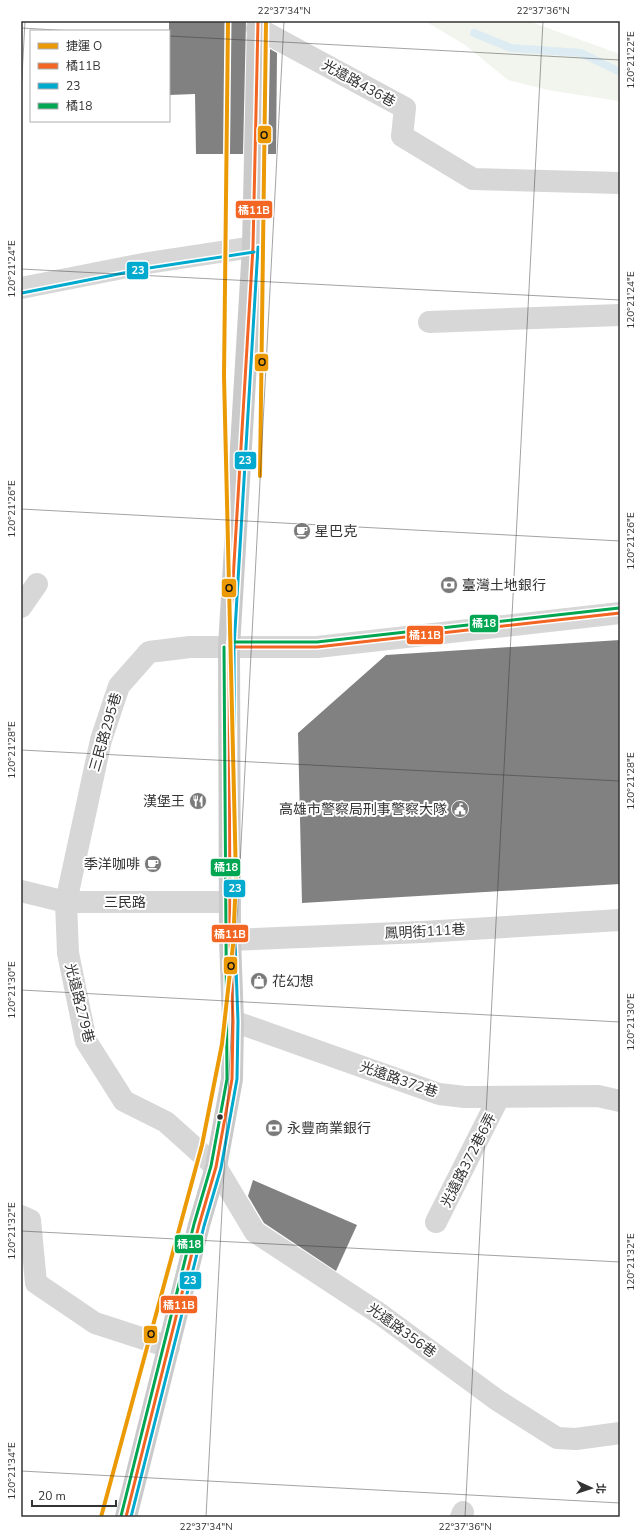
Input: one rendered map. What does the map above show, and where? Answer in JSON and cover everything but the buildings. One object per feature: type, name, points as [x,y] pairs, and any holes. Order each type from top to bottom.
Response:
[{"type":"main road","points":[[126,1517],[199,1225],[216,1167],[232,1079],[233,1021],[230,940],[229,647],[253,247],[258,25]]},
{"type":"street","name":"光遠路436巷","points":[[258,25],[405,108],[402,136],[473,179],[620,183]]},
{"type":"street","points":[[21,288],[148,262],[253,247]]},
{"type":"street","points":[[428,322],[620,315]]},
{"type":"street","points":[[21,607],[37,584]]},
{"type":"street","name":"三民路295巷","points":[[66,902],[101,740],[118,686],[149,652],[190,647],[317,647],[620,613]]},
{"type":"street","name":"三民路","points":[[21,891],[66,902],[230,902]]},
{"type":"street","name":"光遠路279巷","points":[[66,902],[68,953],[86,1041],[124,1101],[166,1122],[216,1167]]},
{"type":"street","name":"鳳明街111巷","points":[[230,940],[422,932],[620,920]]},
{"type":"street","name":"光遠路372巷","points":[[233,1021],[439,1094],[465,1097],[598,1096],[620,1101]]},
{"type":"street","name":"光遠路372巷6弄","points":[[436,1222],[499,1097]]},
{"type":"street","name":"光遠路356巷","points":[[216,1167],[255,1232],[380,1314],[497,1400],[557,1438],[576,1439],[620,1433]]},
{"type":"street","points":[[26,1218],[36,1283],[95,1323],[169,1347]]},
{"type":"shaded area","points":[[425,21],[528,21],[620,54],[619,101],[548,90],[508,80],[465,45]]},
{"type":"waterway","points":[[474,33],[511,48],[581,53],[620,72]]},
{"type":"metro line","name":"O","points":[[101,1517],[202,1145],[222,1044],[233,945],[236,878],[224,376],[228,21]]},
{"type":"metro line","name":"O","points":[[260,476],[266,21]]},
{"type":"transit line","name":"橘11B","points":[[126,1517],[199,1225],[216,1167],[232,1079],[233,1021],[230,940],[229,647],[253,247],[258,21]]},
{"type":"transit line","name":"23","points":[[131,1517],[204,1226],[221,1168],[237,1079],[238,1021],[235,940],[234,647],[258,247]]},
{"type":"transit line","name":"23","points":[[22,293],[149,268],[254,252]]},
{"type":"transit line","name":"橘18","points":[[229,642],[317,642],[619,608]]},
{"type":"transit line","name":"橘11B","points":[[229,647],[317,647],[620,613]]},
{"type":"transit line","name":"橘18","points":[[121,1516],[194,1224],[211,1166],[227,1079],[224,647]]},
{"type":"place","name":"星巴克","points":[[302,531]]},
{"type":"place","name":"臺灣土地銀行","points":[[449,585]]},
{"type":"place","name":"漢堡王","points":[[198,801]]},
{"type":"place","name":"高雄市警察局刑事警察大隊","points":[[460,809]]},
{"type":"place","name":"季洋咖啡","points":[[153,864]]},
{"type":"place","name":"花幻想","points":[[259,981]]},
{"type":"place","name":"永豐商業銀行","points":[[274,1128]]}]
